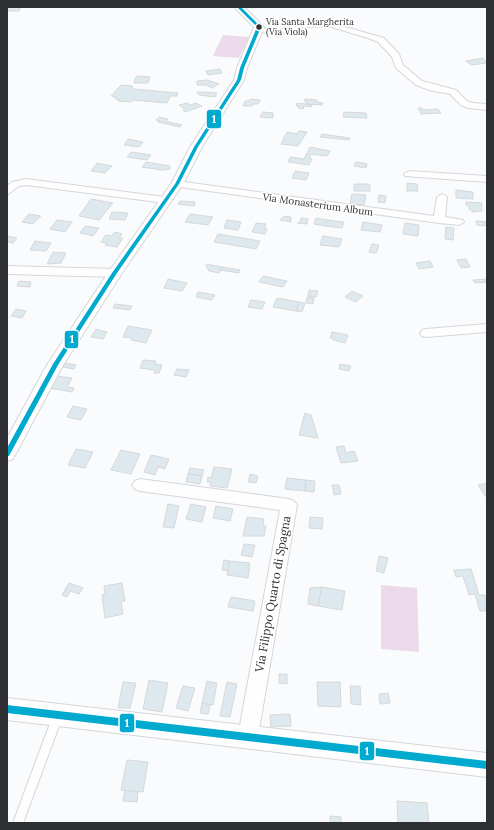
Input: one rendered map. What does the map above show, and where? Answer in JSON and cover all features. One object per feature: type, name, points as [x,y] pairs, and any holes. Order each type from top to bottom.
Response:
[{"type":"street","points":[[7,454],[55,365],[177,184],[196,147],[239,80],[247,56],[259,30],[258,25],[239,7]]},
{"type":"street","points":[[259,30],[279,32],[303,25],[328,24],[371,36],[381,40],[396,56],[399,66],[419,83],[432,88],[452,92],[464,103],[471,106],[487,107]]},
{"type":"street","points":[[408,174],[487,179]]},
{"type":"street","points":[[7,192],[16,184],[26,182],[165,200]]},
{"type":"street","name":"Via Monasterium Album","points":[[177,184],[459,222]]},
{"type":"street","points":[[439,220],[442,197]]},
{"type":"street","points":[[7,270],[115,274]]},
{"type":"street","points":[[426,333],[487,328]]},
{"type":"street","name":"Via Filippo Quarto di Spagna","points":[[140,484],[289,505],[248,736]]},
{"type":"street","points":[[7,709],[487,765]]},
{"type":"lane","points":[[18,823],[58,716]]},
{"type":"shaded area","points":[[223,35],[249,37],[239,58],[213,56]]},
{"type":"shaded area","points":[[381,585],[417,588],[419,652],[381,649]]},
{"type":"building","points":[[7,7],[21,7],[19,11],[7,11]]},
{"type":"building","points":[[483,58],[487,63],[471,65],[466,61]]},
{"type":"building","points":[[220,69],[222,73],[208,75],[206,71]]},
{"type":"building","points":[[136,77],[150,77],[148,83],[134,83]]},
{"type":"building","points":[[207,80],[219,84],[212,88],[206,85],[197,85],[197,81]]},
{"type":"building","points":[[121,85],[132,86],[133,89],[178,93],[177,96],[170,96],[167,103],[132,100],[131,102],[118,101],[119,99],[115,99],[116,97],[111,96]]},
{"type":"building","points":[[197,92],[217,93],[215,97],[199,95]]},
{"type":"building","points":[[250,99],[260,100],[258,104],[243,106],[245,101],[249,101]]},
{"type":"building","points":[[305,99],[317,100],[316,102],[323,103],[322,105],[306,104],[307,102],[304,101]]},
{"type":"building","points":[[187,103],[190,105],[196,103],[202,106],[185,112],[183,110],[185,109],[179,105]]},
{"type":"building","points":[[297,103],[312,105],[311,107],[304,106],[303,109],[296,106]]},
{"type":"building","points":[[418,108],[422,108],[423,110],[438,109],[441,113],[421,114]]},
{"type":"building","points":[[263,112],[273,113],[273,118],[260,117]]},
{"type":"building","points":[[344,112],[366,113],[367,118],[343,117]]},
{"type":"building","points":[[159,117],[168,119],[165,121],[182,125],[180,127],[158,122],[160,121],[156,120]]},
{"type":"building","points":[[299,131],[307,132],[298,146],[281,144],[287,132],[297,134]]},
{"type":"building","points":[[322,134],[350,138],[349,140],[320,137]]},
{"type":"building","points":[[128,139],[143,142],[139,147],[124,145]]},
{"type":"building","points":[[310,147],[330,151],[327,156],[311,154],[309,158],[312,159],[309,165],[288,162],[290,157],[304,159]]},
{"type":"building","points":[[131,152],[151,155],[147,160],[127,157]]},
{"type":"building","points":[[146,162],[170,166],[170,169],[162,170],[142,167]]},
{"type":"building","points":[[356,162],[367,164],[366,168],[354,166]]},
{"type":"building","points":[[97,163],[112,166],[105,173],[91,171]]},
{"type":"building","points":[[295,171],[309,173],[306,180],[292,178]]},
{"type":"building","points":[[407,183],[417,184],[418,191],[407,191]]},
{"type":"building","points":[[354,184],[368,184],[370,185],[370,191],[354,191]]},
{"type":"building","points":[[456,190],[473,192],[473,199],[456,198]]},
{"type":"building","points":[[352,194],[366,195],[364,205],[350,204]]},
{"type":"building","points":[[379,195],[386,196],[385,203],[378,202]]},
{"type":"building","points":[[91,199],[113,203],[99,220],[79,216]]},
{"type":"building","points":[[180,201],[195,202],[194,206],[178,204]]},
{"type":"building","points":[[466,202],[482,203],[482,211],[472,212],[472,210],[469,210],[469,205],[466,205]]},
{"type":"building","points":[[112,212],[128,213],[125,220],[109,219]]},
{"type":"building","points":[[29,214],[41,216],[33,224],[22,222]]},
{"type":"building","points":[[190,214],[213,217],[208,225],[185,222]]},
{"type":"building","points":[[284,216],[291,217],[291,222],[280,220]]},
{"type":"building","points":[[301,218],[308,219],[307,224],[297,223],[300,222]]},
{"type":"building","points":[[316,218],[327,220],[325,226],[314,224]]},
{"type":"building","points":[[57,220],[72,222],[65,232],[50,229]]},
{"type":"building","points":[[227,220],[241,222],[238,230],[224,228]]},
{"type":"building","points":[[327,220],[344,222],[342,228],[325,226]]},
{"type":"building","points":[[476,221],[487,222],[487,226],[477,225]]},
{"type":"building","points":[[363,222],[382,225],[380,232],[361,230]]},
{"type":"building","points":[[256,223],[266,224],[264,229],[267,229],[265,234],[252,232]]},
{"type":"building","points":[[405,223],[419,225],[418,236],[403,234]]},
{"type":"building","points":[[85,226],[99,228],[93,236],[80,233]]},
{"type":"building","points":[[446,227],[454,228],[453,240],[445,239]]},
{"type":"building","points":[[115,232],[122,234],[119,238],[123,238],[117,247],[105,245],[107,243],[101,242],[106,235],[111,236]]},
{"type":"building","points":[[218,234],[260,241],[256,249],[214,242]]},
{"type":"building","points":[[7,236],[17,238],[13,243],[7,242]]},
{"type":"building","points":[[323,236],[342,239],[339,247],[320,245]]},
{"type":"building","points":[[35,241],[51,243],[46,251],[30,250]]},
{"type":"building","points":[[372,244],[379,245],[376,253],[369,252]]},
{"type":"building","points":[[53,252],[66,253],[61,263],[47,264]]},
{"type":"building","points":[[466,259],[470,267],[461,268],[457,260]]},
{"type":"building","points":[[430,261],[433,267],[419,269],[416,263]]},
{"type":"building","points":[[207,264],[222,267],[219,273],[209,271],[206,266]]},
{"type":"building","points":[[222,267],[240,270],[239,273],[220,270]]},
{"type":"building","points":[[263,276],[287,281],[283,287],[259,282]]},
{"type":"building","points":[[168,279],[187,283],[182,291],[164,288]]},
{"type":"building","points":[[487,279],[487,282],[475,283],[473,280]]},
{"type":"building","points":[[19,281],[31,282],[30,287],[17,286]]},
{"type":"building","points":[[309,290],[318,291],[316,297],[308,296]]},
{"type":"building","points":[[352,291],[363,296],[356,302],[345,297]]},
{"type":"building","points":[[198,292],[215,295],[212,300],[196,297]]},
{"type":"building","points":[[307,297],[314,298],[313,304],[306,303]]},
{"type":"building","points":[[277,298],[299,302],[296,311],[273,307]]},
{"type":"building","points":[[251,300],[265,302],[262,309],[248,307]]},
{"type":"building","points":[[299,302],[305,303],[302,312],[296,311]]},
{"type":"building","points":[[115,304],[132,306],[130,310],[113,308]]},
{"type":"building","points":[[16,309],[26,311],[22,318],[11,316]]},
{"type":"building","points":[[128,326],[152,330],[146,343],[131,340],[132,338],[123,337]]},
{"type":"building","points":[[96,329],[107,332],[103,339],[91,337]]},
{"type":"building","points":[[332,332],[348,335],[345,343],[330,338]]},
{"type":"building","points":[[143,360],[156,361],[155,364],[162,365],[159,373],[154,373],[155,370],[140,368]]},
{"type":"building","points":[[66,363],[76,365],[74,369],[63,367]]},
{"type":"building","points":[[340,364],[351,366],[349,371],[339,369]]},
{"type":"building","points":[[177,369],[189,370],[186,377],[174,375]]},
{"type":"building","points":[[56,376],[72,378],[67,387],[74,388],[72,392],[49,388]]},
{"type":"building","points":[[73,406],[87,409],[81,420],[67,417]]},
{"type":"building","points":[[305,413],[311,415],[318,438],[299,435]]},
{"type":"building","points":[[344,446],[346,453],[354,451],[358,461],[341,463],[336,447]]},
{"type":"building","points":[[76,449],[93,452],[85,468],[68,465]]},
{"type":"building","points":[[121,450],[140,454],[131,474],[111,470]]},
{"type":"building","points":[[151,455],[169,459],[165,469],[158,467],[155,475],[144,472]]},
{"type":"building","points":[[214,467],[232,469],[227,488],[210,486],[211,482],[207,482],[208,477],[211,478]]},
{"type":"building","points":[[190,468],[204,470],[202,476],[188,474]]},
{"type":"building","points":[[188,474],[202,476],[200,484],[186,482]]},
{"type":"building","points":[[250,474],[258,476],[256,483],[248,482]]},
{"type":"building","points":[[287,478],[306,480],[305,491],[285,489]]},
{"type":"building","points":[[306,480],[315,481],[314,492],[305,491]]},
{"type":"building","points":[[487,483],[487,497],[486,497],[478,485]]},
{"type":"building","points":[[332,485],[339,485],[341,494],[334,495]]},
{"type":"building","points":[[168,504],[179,506],[174,528],[163,527]]},
{"type":"building","points":[[191,504],[206,507],[202,522],[186,519]]},
{"type":"building","points":[[216,506],[233,509],[230,521],[213,518]]},
{"type":"building","points":[[247,517],[264,519],[263,525],[266,526],[264,536],[243,536]]},
{"type":"building","points":[[310,517],[323,518],[322,529],[309,528]]},
{"type":"building","points":[[244,544],[255,545],[252,557],[241,555]]},
{"type":"building","points":[[379,556],[388,558],[384,573],[376,571]]},
{"type":"building","points":[[224,560],[230,561],[228,571],[222,570]]},
{"type":"building","points":[[230,561],[250,563],[248,578],[227,575]]},
{"type":"building","points":[[471,569],[479,595],[485,595],[487,611],[480,611],[475,594],[469,595],[463,576],[456,577],[454,570]]},
{"type":"building","points":[[69,583],[83,588],[79,594],[70,591],[67,597],[62,595]]},
{"type":"building","points":[[122,583],[125,601],[121,602],[123,614],[105,618],[102,595],[105,594],[104,586]]},
{"type":"building","points":[[322,587],[318,606],[308,604],[310,588]]},
{"type":"building","points":[[322,587],[345,591],[342,610],[318,606]]},
{"type":"building","points":[[231,597],[255,601],[253,611],[228,607]]},
{"type":"building","points":[[279,674],[287,674],[287,684],[279,683]]},
{"type":"building","points":[[149,680],[168,683],[162,712],[143,709]]},
{"type":"building","points":[[207,681],[217,683],[213,705],[202,703]]},
{"type":"building","points":[[123,682],[136,683],[130,708],[118,708]]},
{"type":"building","points":[[227,682],[237,684],[230,717],[220,716]]},
{"type":"building","points":[[317,682],[340,682],[341,707],[318,706]]},
{"type":"building","points":[[183,686],[195,688],[188,711],[176,708]]},
{"type":"building","points":[[350,686],[360,686],[361,705],[351,704]]},
{"type":"building","points":[[388,693],[390,703],[380,704],[379,694]]},
{"type":"building","points":[[202,703],[210,705],[208,714],[200,713]]},
{"type":"building","points":[[290,714],[291,726],[271,727],[270,715]]},
{"type":"building","points":[[127,760],[148,762],[143,792],[121,790]]},
{"type":"building","points":[[125,790],[138,792],[137,802],[123,801]]},
{"type":"building","points":[[397,801],[427,803],[429,823],[398,823]]},
{"type":"building","points":[[330,816],[341,817],[341,823],[330,823]]},
{"type":"transit line","name":"1","points":[[7,454],[55,365],[115,273],[177,184],[196,147],[239,80],[242,68],[259,27],[239,7]]},
{"type":"transit line","name":"1","points":[[7,709],[487,765]]},
{"type":"place","name":"Via Santa Margherita (Via Viola)","points":[[259,27]]}]
